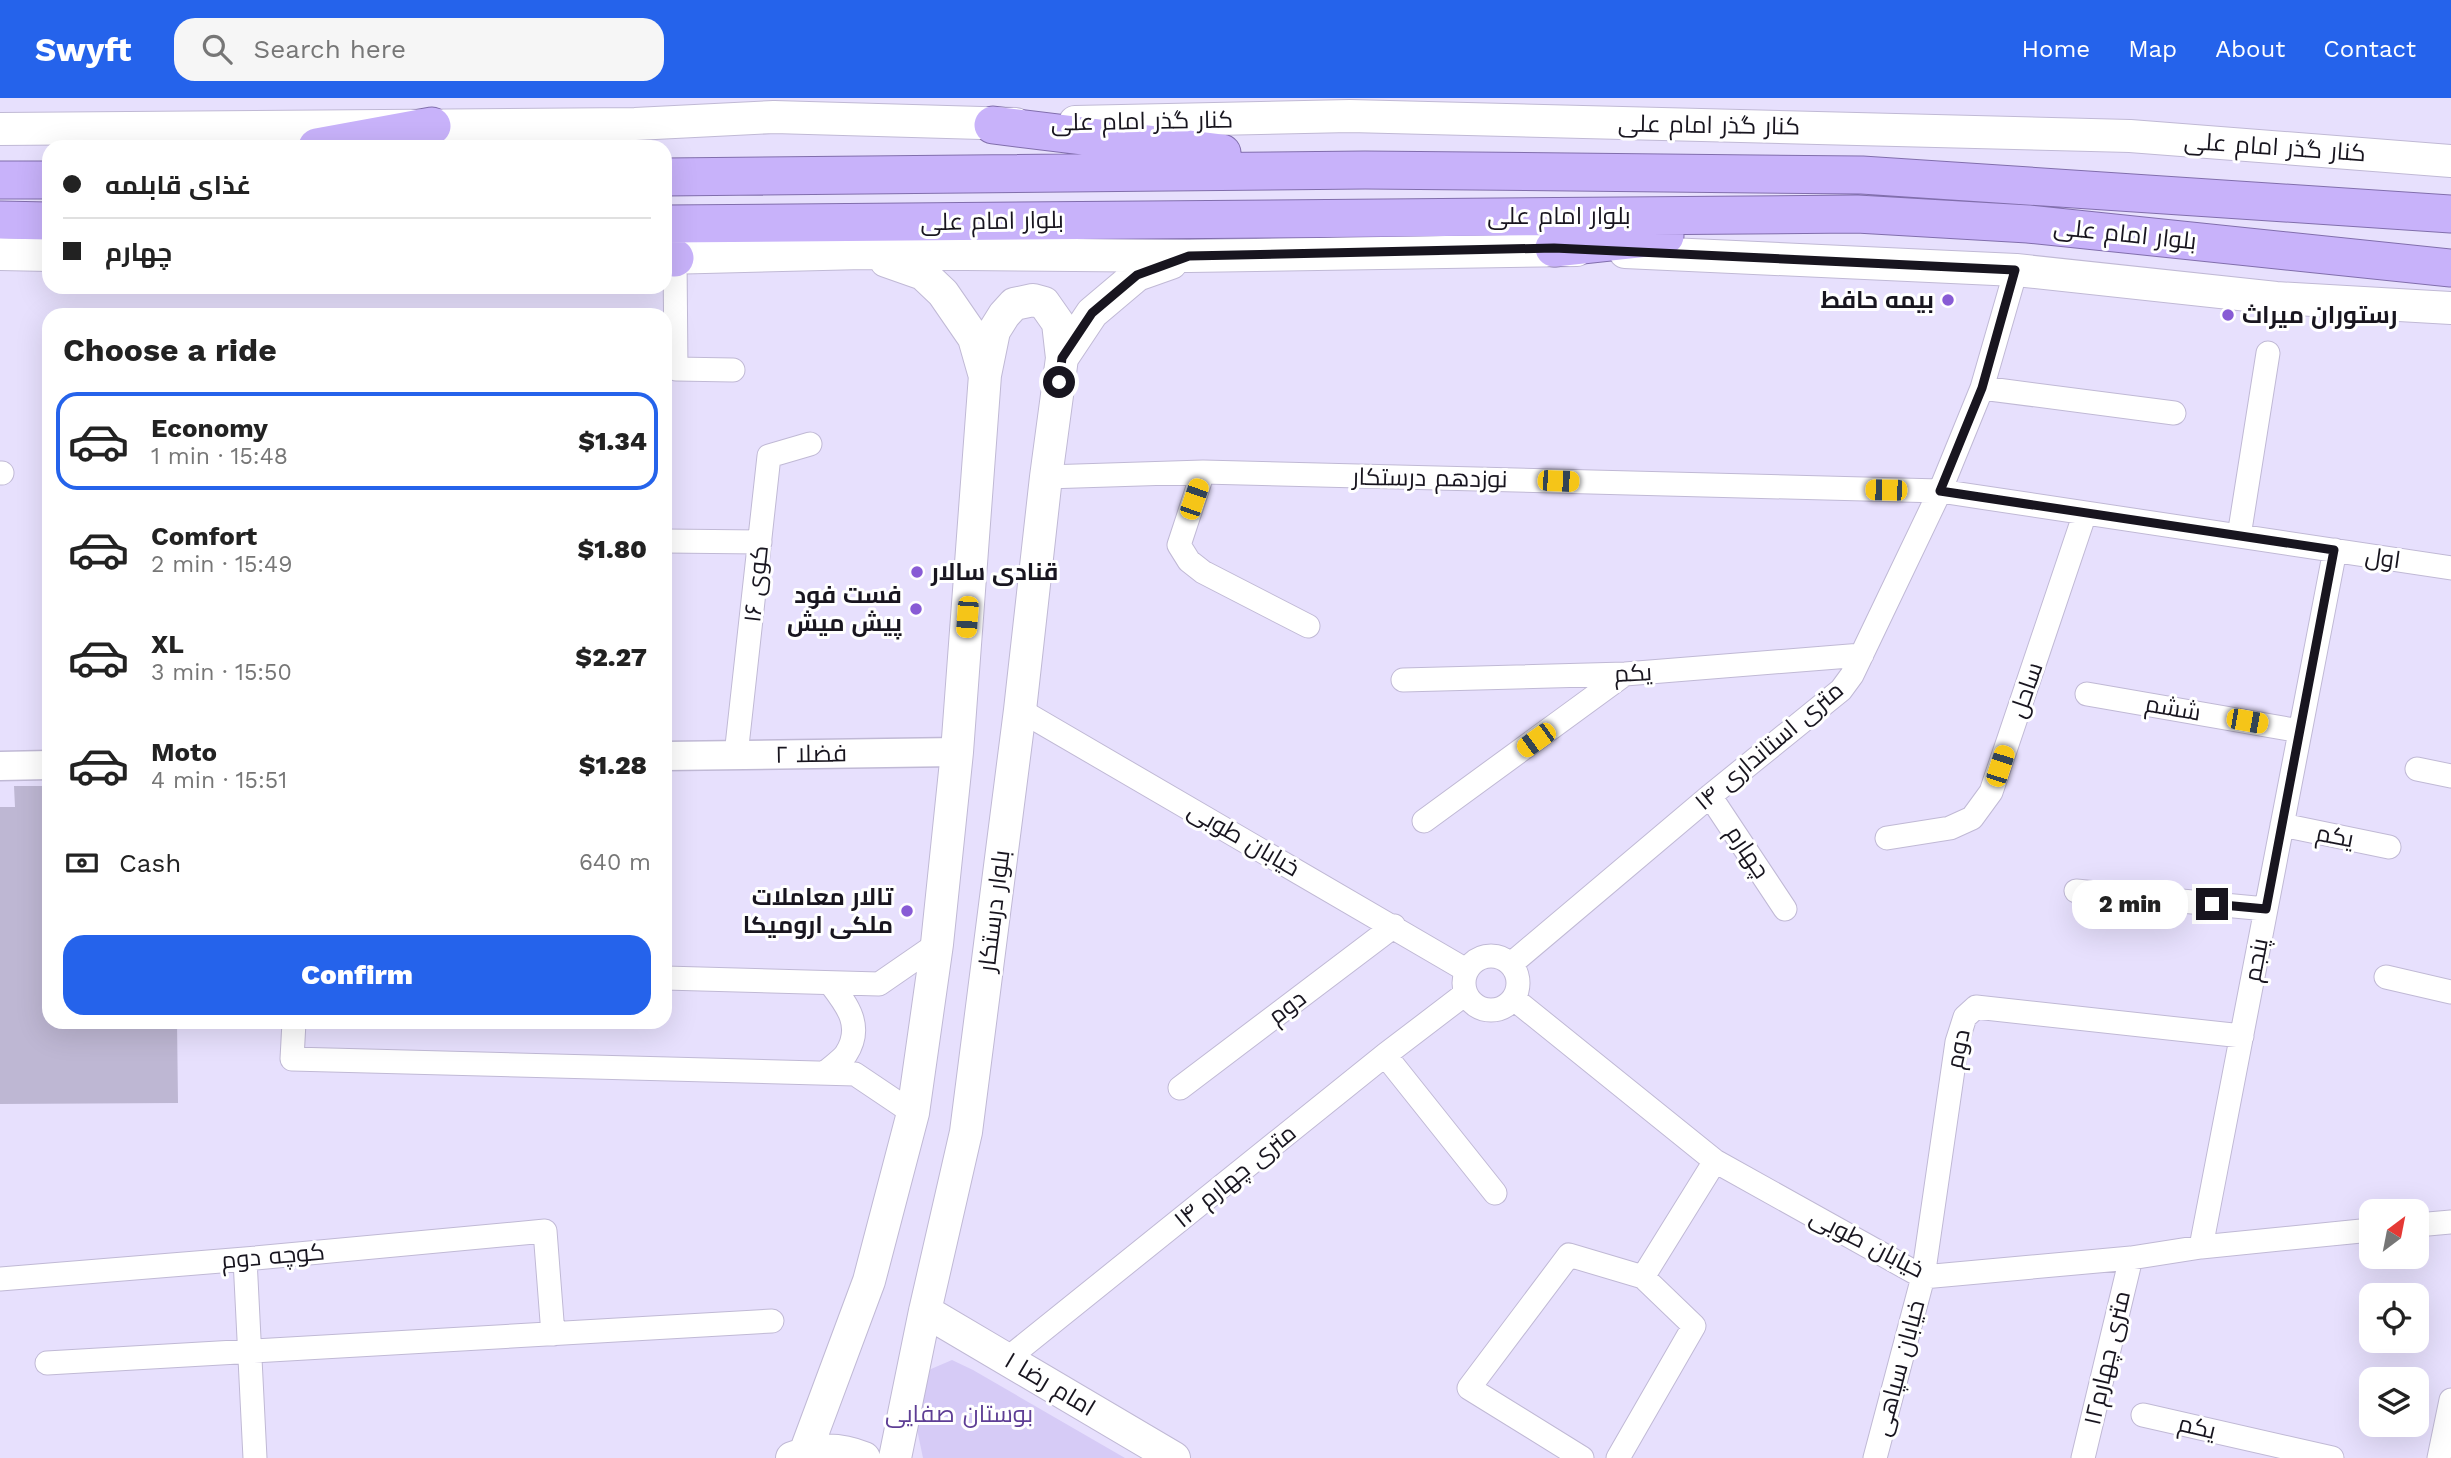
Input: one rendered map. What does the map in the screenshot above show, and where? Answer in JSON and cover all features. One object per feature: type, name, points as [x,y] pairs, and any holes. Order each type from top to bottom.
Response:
[{"type":"highway","points":[[993,125],[1365,170]]},
{"type":"highway","points":[[357,140],[432,127]]},
{"type":"highway","name":"بلوار امام علی","points":[[672,177],[1365,170],[1862,175],[2451,214]]},
{"type":"highway","points":[[0,180],[42,180]]},
{"type":"highway","points":[[1554,248],[1857,214]]},
{"type":"highway","name":"بلوار امام علی","points":[[672,249],[1857,214],[2028,224],[2451,268]]},
{"type":"highway","points":[[0,220],[42,221]]},
{"type":"main road","name":"کنار گذر امام علی","points":[[0,129],[635,124],[774,117],[993,125],[1350,116],[2130,136],[2451,160]]},
{"type":"main road","points":[[672,249],[1189,256],[1554,248],[2015,270],[2276,298],[2451,308]]},
{"type":"main road","points":[[863,253],[923,274],[943,293],[974,338],[985,374]]},
{"type":"main road","points":[[0,254],[42,254]]},
{"type":"main road","points":[[1062,358],[1092,313],[1137,275],[1189,256]]},
{"type":"main road","points":[[799,1455],[869,1281],[914,1113],[937,944],[957,752],[985,374],[994,331],[1014,304],[1033,300],[1044,303],[1058,323],[1062,358]]},
{"type":"main road","name":"بلوار درستکار","points":[[895,1458],[966,1132],[1062,358]]},
{"type":"main road","name":"امام رضا ۱","points":[[925,1311],[1174,1458]]},
{"type":"main road","points":[[799,1455],[828,1450],[852,1453],[864,1458]]},
{"type":"street","name":"۱۴ متری استانداری","points":[[1511,964],[1710,796],[1841,690],[1852,675],[1940,491],[1982,388],[2015,270]]},
{"type":"street","points":[[671,294],[677,369],[733,370]]},
{"type":"street","points":[[2239,536],[2268,353]]},
{"type":"street","points":[[1982,388],[2174,412]]},
{"type":"street","name":"کوی ۱۶","points":[[736,755],[769,456],[810,444]]},
{"type":"street","points":[[1203,472],[1179,545],[1189,561],[1203,572],[1308,626]]},
{"type":"street","name":"نوزدهم درستکار","points":[[1046,477],[1203,472],[1940,491]]},
{"type":"street","name":"اول","points":[[1940,491],[2451,568]]},
{"type":"street","name":"ساحل","points":[[1886,838],[1950,828],[1972,817],[1991,792],[2085,513]]},
{"type":"street","points":[[672,541],[760,542]]},
{"type":"street","name":"پنجم","points":[[2201,1247],[2334,550]]},
{"type":"street","name":"یکم","points":[[1403,680],[1625,674],[1862,655]]},
{"type":"street","points":[[1424,821],[1625,674]]},
{"type":"street","name":"ششم","points":[[2087,694],[2300,730]]},
{"type":"street","name":"خیابان طوبی","points":[[1020,710],[1395,926],[1466,970]]},
{"type":"street","name":"فضلا ۲","points":[[672,756],[957,752]]},
{"type":"street","points":[[0,766],[42,765]]},
{"type":"street","points":[[2417,769],[2451,776]]},
{"type":"street","name":"چهارم","points":[[1710,796],[1786,909]]},
{"type":"street","name":"یکم","points":[[2282,825],[2389,846]]},
{"type":"street","points":[[2076,891],[2266,909]]},
{"type":"street","name":"دوم","points":[[1180,1088],[1395,926]]},
{"type":"street","points":[[672,978],[878,984],[937,944]]},
{"type":"street","points":[[1487,956],[1500,957],[1511,964],[1517,975],[1518,988],[1514,999],[1502,1009],[1488,1011],[1475,1006],[1465,994],[1463,982],[1466,970],[1475,960],[1487,956]]},
{"type":"street","points":[[2386,976],[2451,992]]},
{"type":"street","points":[[825,1073],[846,1055],[854,1031],[850,1008],[830,983]]},
{"type":"street","name":"۱۴ متری چهارم","points":[[1007,1359],[1385,1055],[1465,994]]},
{"type":"street","name":"خیابان طوبی","points":[[1514,999],[1716,1161],[1923,1277],[2131,1258],[2201,1247],[2359,1231]]},
{"type":"street","name":"دوم","points":[[1923,1277],[1957,1042],[1965,1017],[1976,1007],[2242,1036]]},
{"type":"street","points":[[294,1029],[292,1059],[855,1074],[914,1113]]},
{"type":"street","points":[[1385,1055],[1495,1193]]},
{"type":"street","points":[[1643,1277],[1716,1161]]},
{"type":"street","points":[[2429,1224],[2451,1222]]},
{"type":"street","name":"کوچه دوم","points":[[0,1279],[545,1231],[553,1334]]},
{"type":"street","points":[[1582,1458],[1469,1388],[1569,1255],[1643,1277],[1694,1326],[1618,1458]]},
{"type":"street","name":"۱۲متری چهارم","points":[[2084,1458],[2131,1258]]},
{"type":"street","points":[[245,1259],[255,1458]]},
{"type":"street","name":"خیابان سپاهی","points":[[1875,1458],[1923,1277]]},
{"type":"street","points":[[47,1363],[772,1321]]},
{"type":"street","points":[[2439,1458],[2451,1400]]},
{"type":"street","name":"یکم","points":[[2143,1415],[2332,1458]]},
{"type":"green space","name":"بوستان صفایی","points":[[952,1360],[1125,1458],[923,1458],[915,1420],[918,1381],[931,1369]]},
{"type":"building","points":[[14,786],[42,786],[42,1029],[177,1029],[178,1103],[0,1104],[0,807],[15,807]]},
{"type":"place","name":"بیمه حافط","points":[[1948,300]]},
{"type":"place","name":"رستوران میراث","points":[[2228,315]]},
{"type":"place","name":"قنادی سالار","points":[[917,572]]},
{"type":"place","name":"فست فود پیش میش","points":[[916,609]]},
{"type":"place","name":"تالار معاملات ملکی ارومیکا","points":[[907,911]]},
{"type":"route","points":[[1059,382],[1062,358],[1092,313],[1137,275],[1189,256],[1554,248],[2015,270],[1982,388],[1940,491],[2334,550],[2266,909],[2212,904]]}]
